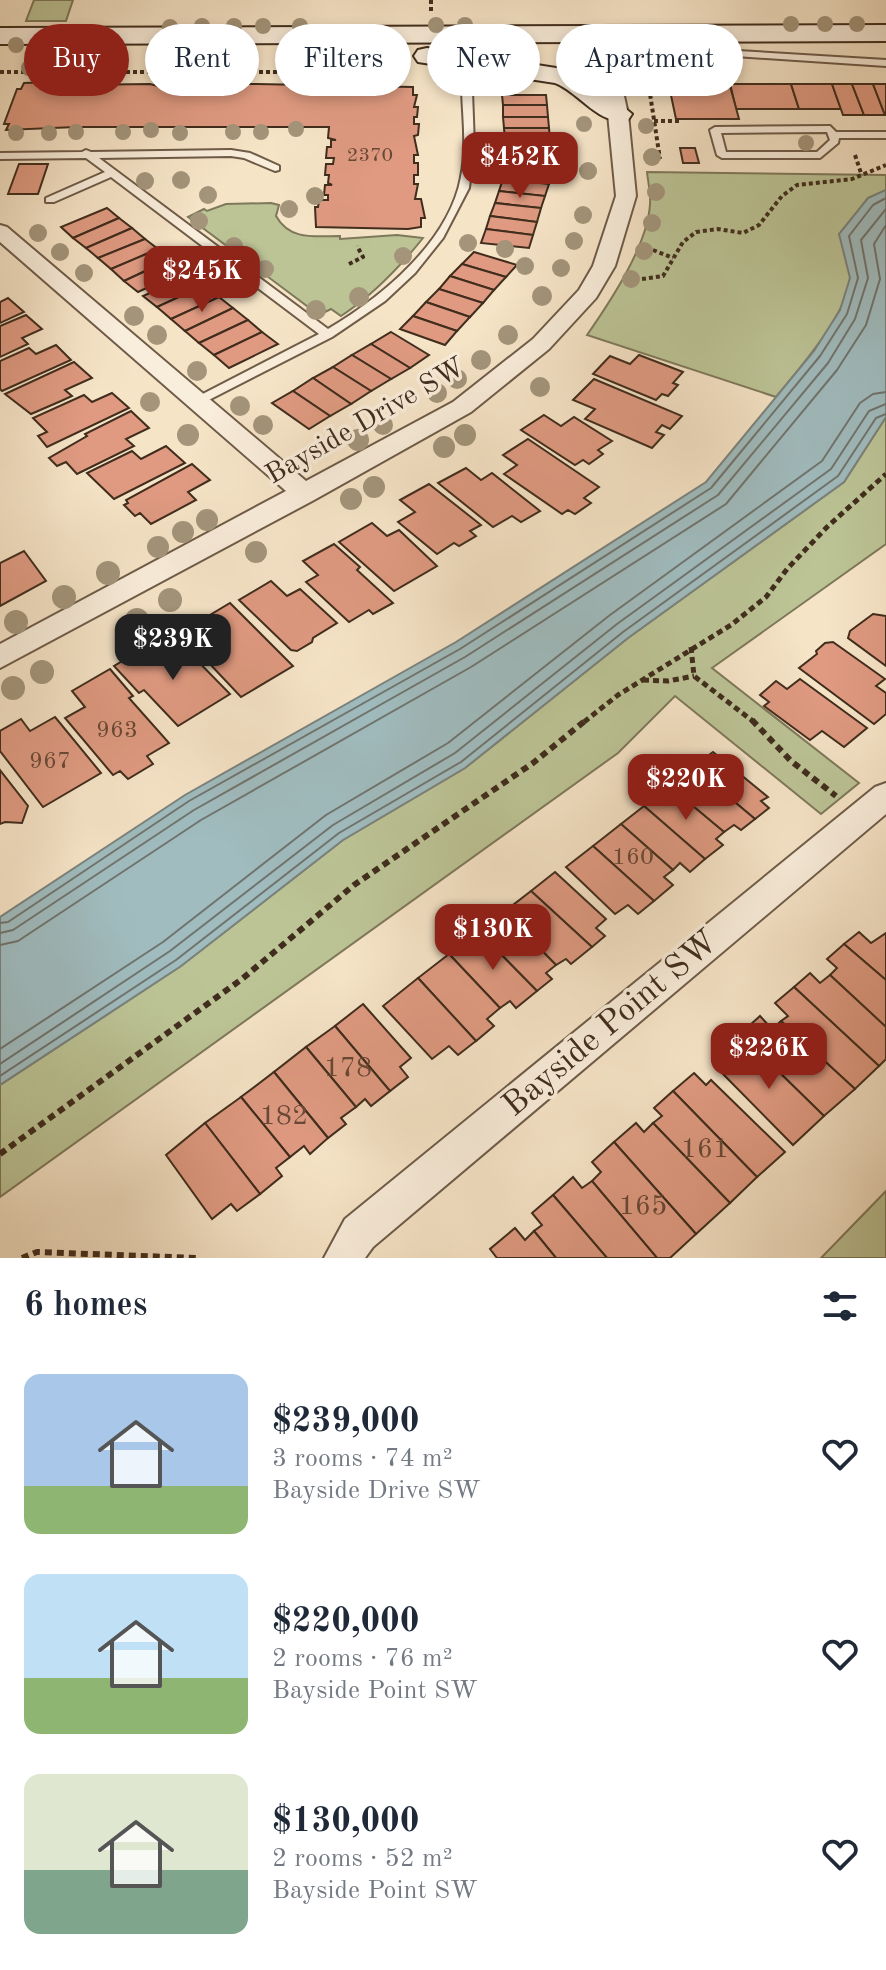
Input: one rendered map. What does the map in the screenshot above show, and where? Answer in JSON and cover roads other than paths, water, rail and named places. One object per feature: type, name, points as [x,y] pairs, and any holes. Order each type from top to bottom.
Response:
[{"type":"main road","points":[[743,39],[886,33]]},
{"type":"main road","points":[[0,36],[556,43]]},
{"type":"main road","points":[[419,64],[556,49]]},
{"type":"main road","points":[[743,54],[886,53]]},
{"type":"main road","points":[[0,57],[419,64],[560,76],[576,82],[618,114]]},
{"type":"street","name":"Bayside Drive SW","points":[[0,657],[462,407],[541,344],[588,293],[614,241],[626,196],[614,96]]},
{"type":"street","points":[[0,231],[305,494]]},
{"type":"street","name":"Bayside Point SW","points":[[343,1258],[359,1233],[878,806]]},
{"type":"lane","points":[[743,54],[886,63]]},
{"type":"lane","points":[[197,402],[328,335],[381,301],[419,263],[460,199],[468,155],[467,96]]},
{"type":"lane","points":[[830,129],[833,135],[835,141],[820,155],[722,155],[715,130],[830,129]]},
{"type":"lane","points":[[833,135],[886,135]]},
{"type":"lane","points":[[86,153],[328,335]]},
{"type":"lane","points":[[0,156],[231,153],[246,155],[275,168]]},
{"type":"lane","points":[[50,200],[112,173]]},
{"type":"water","points":[[886,190],[886,417],[844,482],[628,638],[465,768],[343,840],[181,966],[0,1085],[0,917],[185,795],[456,642],[706,482],[814,351],[840,310],[850,278],[839,234],[868,198]]}]
